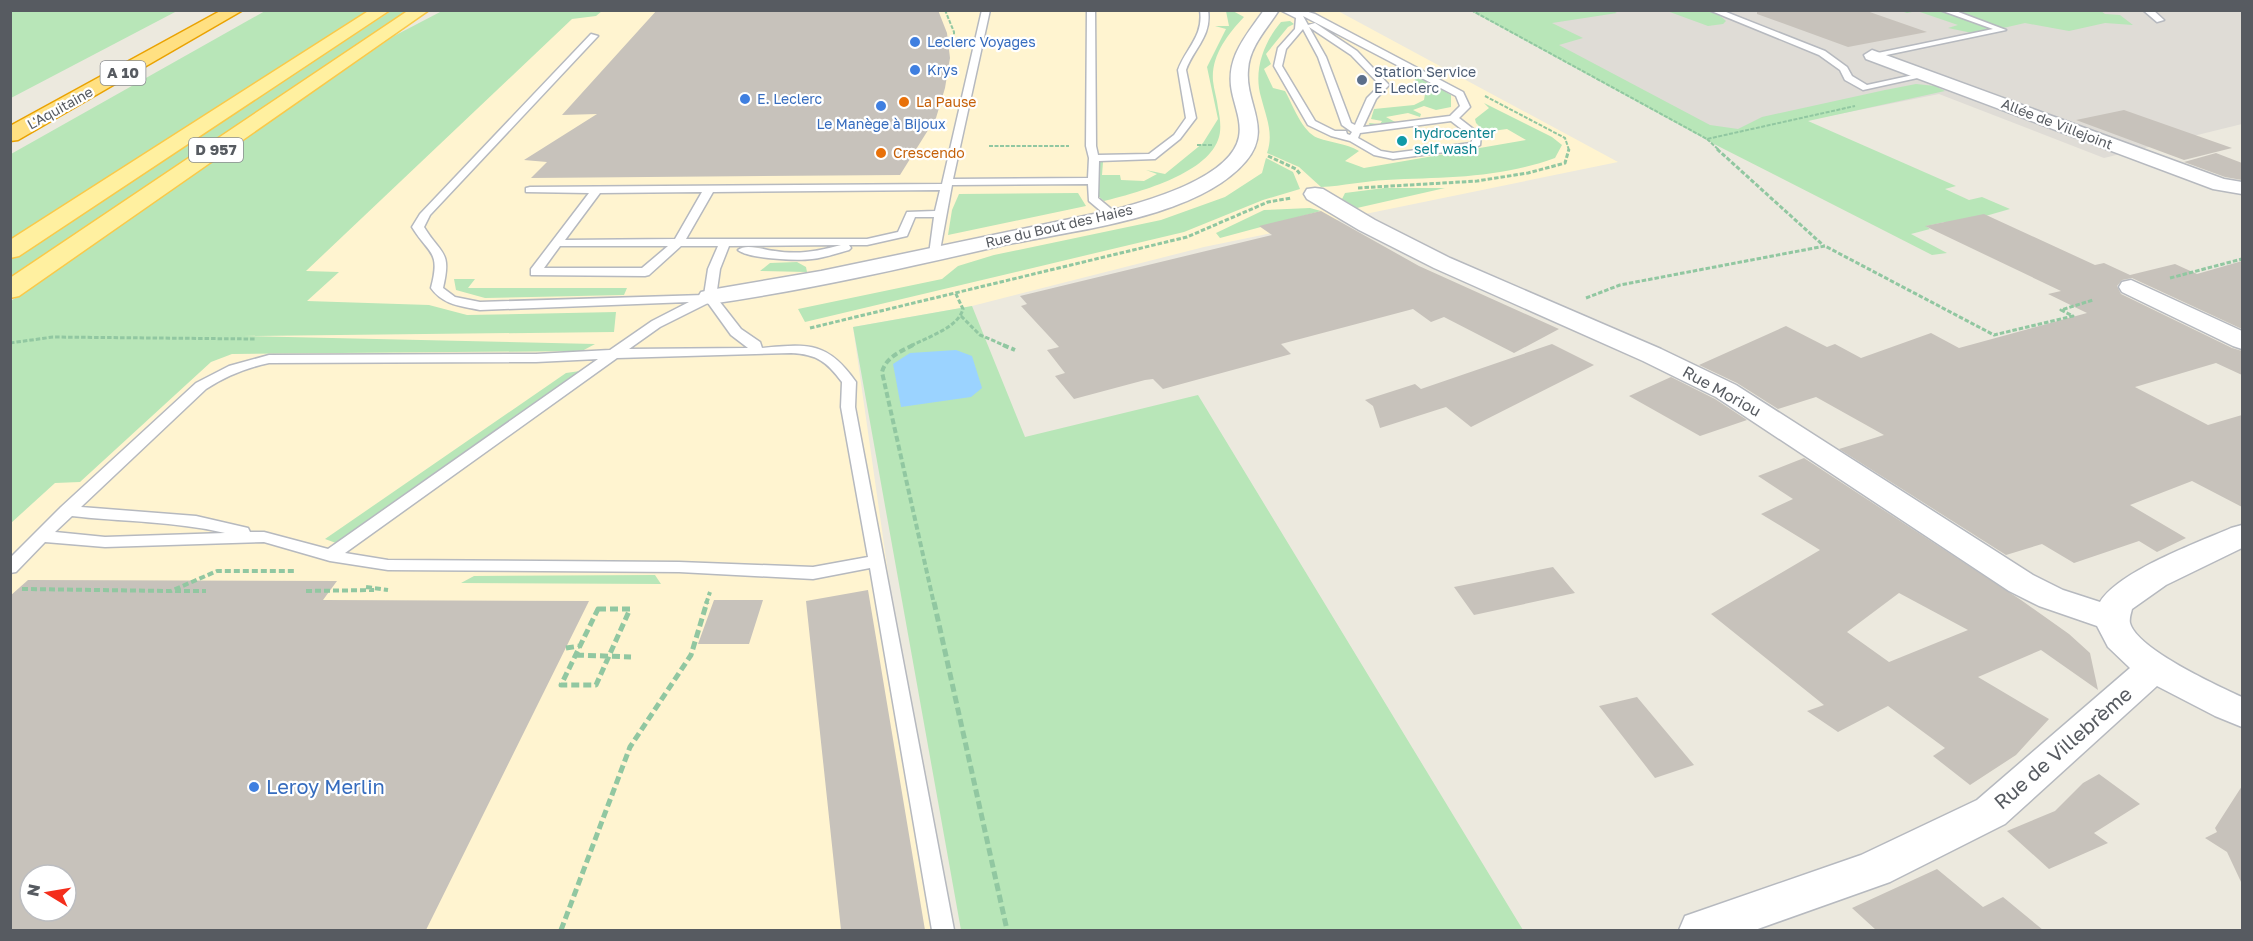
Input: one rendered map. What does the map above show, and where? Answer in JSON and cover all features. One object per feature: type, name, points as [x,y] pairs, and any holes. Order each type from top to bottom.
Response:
[{"type":"highway","name":"L'Aquitaine","points":[[86,72],[200,10]]},
{"type":"highway","name":"L'Aquitaine","points":[[10,135],[235,10]]},
{"type":"main road","name":"D 957","points":[[10,251],[382,10]]},
{"type":"main road","name":"D 957","points":[[10,290],[421,10]]},
{"type":"street","name":"Rue du Bout des Haies","points":[[710,297],[772,289],[1112,215],[1179,196],[1205,184],[1228,169],[1240,155],[1250,135],[1250,124],[1239,90],[1239,69],[1248,42],[1272,10]]},
{"type":"street","name":"Allée de Villejoint","points":[[1872,55],[2220,185],[2242,188]]},
{"type":"street","name":"Rue Moriou","points":[[1315,194],[1404,245],[1672,364],[1726,391],[2021,583],[2051,598],[2112,618]]},
{"type":"street","points":[[2132,287],[2242,341]]},
{"type":"street","points":[[2242,535],[2146,580],[2115,605],[2112,618],[2116,633],[2132,652],[2154,668],[2242,713]]},
{"type":"street","name":"Rue de Villebrème","points":[[1701,930],[1875,868],[1991,812],[2154,668]]},
{"type":"lane","points":[[935,254],[946,184],[986,10]]},
{"type":"lane","points":[[1091,10],[1093,199],[1112,215]]},
{"type":"lane","points":[[1094,158],[1150,157],[1177,137],[1185,128],[1191,118],[1182,70],[1184,62],[1205,32],[1207,25],[1204,10]]},
{"type":"lane","points":[[1284,10],[1300,17],[1354,53],[1385,85],[1372,98],[1355,135]]},
{"type":"lane","points":[[1292,10],[1312,16],[1460,94],[1465,107],[1453,118],[1355,135],[1334,134],[1311,123],[1278,66],[1282,48],[1299,29],[1300,17]]},
{"type":"lane","points":[[1713,10],[1822,53],[1844,69],[1848,78],[1866,88],[1927,75]]},
{"type":"lane","points":[[1872,55],[2002,30],[1944,10]]},
{"type":"lane","points":[[2147,10],[2160,20]]},
{"type":"lane","points":[[1300,17],[1322,57],[1347,125],[1355,135],[1378,153],[1393,156],[1475,145],[1478,137],[1453,118]]},
{"type":"lane","points":[[594,36],[425,214],[418,227],[424,238],[438,250],[441,270],[437,288],[442,295],[451,300],[480,306],[641,302],[710,297]]},
{"type":"lane","points":[[530,190],[709,189],[1092,181]]},
{"type":"lane","points":[[597,190],[535,272],[645,272],[679,242],[709,189]]},
{"type":"lane","points":[[557,243],[679,242],[748,249],[783,256],[813,256],[903,234],[911,214],[940,213]]},
{"type":"lane","points":[[723,247],[714,269],[710,297],[736,332],[755,349]]},
{"type":"lane","points":[[330,556],[656,324],[710,297]]},
{"type":"lane","points":[[10,568],[67,510],[201,386],[231,368],[247,363],[269,359],[536,358],[755,349],[814,352],[826,356],[849,382],[848,407],[943,930]]},
{"type":"lane","points":[[67,510],[196,521],[305,547],[330,556],[388,565],[679,567],[813,573],[877,561]]},
{"type":"lane","points":[[41,536],[105,542],[264,537]]},
{"type":"path","points":[[1471,10],[1707,139],[1825,246],[1994,334],[2073,316],[2061,310],[2093,300]]},
{"type":"path","points":[[946,31],[953,30]]},
{"type":"path","points":[[755,349],[793,333],[1187,237],[1268,202],[1381,185],[1464,182],[1540,170],[1565,163],[1569,148],[1565,138],[1480,93]]},
{"type":"path","points":[[1707,139],[1856,106]]},
{"type":"path","points":[[1262,154],[1296,169],[1315,194]]},
{"type":"path","points":[[1552,311],[1620,285],[1825,246]]},
{"type":"path","points":[[2132,287],[2242,259]]},
{"type":"path","points":[[955,292],[963,309],[961,316],[953,323],[891,357],[884,364],[882,372],[1007,930]]},
{"type":"path","points":[[961,316],[980,335],[1015,350]]},
{"type":"path","points":[[171,591],[217,571],[300,571]]},
{"type":"path","points":[[357,584],[377,590]]},
{"type":"path","points":[[18,589],[206,591]]},
{"type":"path","points":[[306,591],[389,590]]},
{"type":"path","points":[[561,930],[630,747],[691,655],[710,592]]},
{"type":"path","points":[[598,609],[630,609],[596,685],[561,685],[580,646],[598,609]]},
{"type":"path","points":[[566,648],[580,646]]},
{"type":"path","points":[[576,655],[631,657]]},
{"type":"shaded area","points":[[471,11],[1338,11],[1618,162],[1204,247],[972,306],[853,327],[939,930],[11,930],[11,376]]},
{"type":"shaded area","points":[[1471,11],[2242,11],[2242,124],[2104,158],[1939,94],[1715,139]]},
{"type":"green space","points":[[11,10],[177,10],[177,11],[11,98]]},
{"type":"green space","points":[[1611,10],[1617,13],[1552,23],[1583,38],[1559,45],[1710,125],[1738,129],[1762,117],[1885,90],[1916,84],[1945,87],[1939,88],[1945,91],[1808,121],[1956,186],[1945,189],[1969,200],[1982,197],[2010,209],[1982,217],[1961,229],[1945,222],[1926,226],[1930,229],[1911,234],[1947,253],[1932,255],[1716,145],[1471,11]]},
{"type":"green space","points":[[265,11],[369,11],[11,240],[11,154]]},
{"type":"green space","points":[[391,11],[410,11],[11,280],[10,260]]},
{"type":"green space","points":[[442,11],[602,11],[596,16],[572,19],[306,271],[339,272],[307,301],[429,305],[467,315],[616,312],[614,332],[243,336],[595,344],[582,351],[232,354],[211,362],[80,482],[55,483],[11,523],[11,301],[394,36]]},
{"type":"green space","points":[[1226,11],[1233,11],[1244,17],[1221,46],[1215,63],[1213,81],[1220,128],[1218,140],[1211,152],[1185,173],[1168,181],[1104,201],[1098,196],[1099,162],[1103,162],[1102,175],[1120,175],[1121,180],[1144,181],[1157,174],[1146,170],[1165,174],[1203,143],[1218,119],[1207,67],[1226,29],[1215,26],[1229,26]]},
{"type":"green space","points":[[1667,11],[1706,11],[1726,21],[1723,24],[1708,26]]},
{"type":"green space","points":[[1917,11],[2101,11],[2105,14],[2120,15],[2133,25],[2105,23],[2069,31],[2025,23],[1977,34],[1948,28],[1958,25]]},
{"type":"green space","points":[[1290,21],[1294,24],[1288,27],[1266,54],[1271,64],[1264,69],[1273,88],[1285,91],[1303,124],[1312,135],[1359,151],[1345,161],[1364,168],[1526,140],[1507,129],[1485,132],[1475,119],[1489,108],[1484,103],[1552,137],[1562,145],[1555,158],[1513,170],[1471,176],[1378,181],[1321,187],[1299,167],[1267,153],[1270,139],[1259,87],[1259,67],[1265,48],[1275,30],[1281,22]]},
{"type":"green space","points":[[1408,70],[1451,95],[1451,107],[1436,110],[1424,106],[1413,110],[1421,114],[1420,117],[1408,113],[1386,117],[1397,123],[1370,126],[1369,123],[1380,124],[1382,121],[1371,119],[1374,109],[1414,105],[1424,100],[1425,94]]},
{"type":"green space","points":[[1266,158],[1293,172],[1300,189],[1263,200],[1184,232],[805,322],[798,309],[942,279],[958,266],[994,255],[1161,220],[1225,197],[1262,173]]},
{"type":"green space","points":[[1384,188],[1445,188],[1357,208],[1342,199],[1345,193]]},
{"type":"green space","points":[[1078,193],[1086,206],[948,235],[952,210],[959,194]]},
{"type":"green space","points":[[1310,208],[1321,211],[1220,238],[1216,233],[1264,210]]},
{"type":"green space","points":[[797,262],[806,267],[807,272],[760,271],[770,263]]},
{"type":"green space","points":[[454,279],[475,279],[468,288],[627,288],[624,295],[485,298],[456,290]]},
{"type":"green space","points":[[972,306],[1025,437],[1198,395],[1523,930],[961,930],[853,327]]},
{"type":"green space","points":[[587,370],[336,543],[325,539],[566,373]]},
{"type":"green space","points":[[655,575],[661,584],[461,583],[474,576]]},
{"type":"water","points":[[956,350],[972,356],[982,388],[971,397],[901,407],[893,364],[910,353]]},
{"type":"building","name":"E. Leclerc","points":[[657,10],[938,10],[947,33],[950,58],[945,88],[933,128],[930,127],[900,175],[531,178],[547,162],[524,160],[597,114],[562,115]]},
{"type":"building","points":[[1757,10],[1864,10],[1927,32],[1848,47],[1757,14]]},
{"type":"building","points":[[2124,110],[2232,148],[2184,160],[2076,120]]},
{"type":"building","points":[[2216,153],[2242,163],[2242,180],[2225,177],[2184,162]]},
{"type":"building","points":[[1321,211],[1419,266],[1559,329],[1514,353],[1444,317],[1431,322],[1413,309],[1281,344],[1291,354],[1163,389],[1153,379],[1074,399],[1055,376],[1065,373],[1047,350],[1059,347],[1021,306],[1027,304],[1020,296],[1272,235],[1259,226]]},
{"type":"building","points":[[1984,214],[2095,265],[2104,263],[2130,275],[2175,264],[2197,274],[2242,261],[2242,329],[2132,278],[2122,280],[2117,286],[2121,294],[2242,351],[2242,375],[2216,363],[2135,387],[2208,425],[2242,415],[2242,507],[2192,481],[2130,505],[2186,538],[2157,552],[2139,541],[2074,563],[2042,544],[2006,555],[1839,449],[1884,435],[1816,397],[1778,409],[1737,383],[1699,365],[1786,326],[1827,347],[1835,344],[1861,358],[1931,333],[1959,348],[2087,313],[2048,294],[2061,291],[1925,226]]},
{"type":"building","points":[[1552,344],[1594,365],[1471,427],[1446,407],[1380,428],[1373,406],[1365,400],[1415,384],[1421,389]]},
{"type":"building","points":[[1671,377],[1715,399],[1747,420],[1700,436],[1629,396]]},
{"type":"building","points":[[1804,458],[2069,634],[2090,653],[2098,690],[2041,650],[1978,677],[2049,719],[2016,755],[1970,785],[1933,756],[1945,748],[1888,706],[1838,732],[1807,711],[1824,705],[1711,614],[1820,550],[1761,514],[1793,499],[1758,476]],"holes":[[[1899,593],[1968,630],[1889,662],[1847,632]]]},
{"type":"building","points":[[1553,567],[1575,593],[1474,615],[1454,587]]},
{"type":"building","name":"Leroy Merlin","points":[[28,580],[337,581],[323,600],[589,601],[426,930],[10,930],[10,596]]},
{"type":"building","points":[[868,590],[925,930],[841,930],[806,601]]},
{"type":"building","points":[[714,600],[763,600],[749,644],[698,644]]},
{"type":"building","points":[[1637,697],[1694,765],[1655,778],[1599,706]]},
{"type":"building","points":[[2099,774],[2140,804],[2094,833],[2108,843],[2049,869],[2007,831],[2055,811],[2083,783]]},
{"type":"building","points":[[2242,786],[2242,884],[2227,852],[2205,838],[2217,832],[2215,828]]},
{"type":"building","points":[[1937,869],[1983,907],[2003,897],[2043,930],[1876,930],[1852,908]]},
{"type":"place","name":"Leclerc Voyages","points":[[915,42]]},
{"type":"place","name":"Krys","points":[[915,70]]},
{"type":"place","name":"Station Service E. Leclerc","points":[[1362,80]]},
{"type":"place","name":"E. Leclerc","points":[[745,99]]},
{"type":"place","name":"La Pause","points":[[904,102]]},
{"type":"place","name":"Le Manège à Bijoux","points":[[881,106]]},
{"type":"place","name":"hydrocenter self wash","points":[[1402,141]]},
{"type":"place","name":"Crescendo","points":[[881,153]]},
{"type":"place","name":"Leroy Merlin","points":[[254,787]]}]
